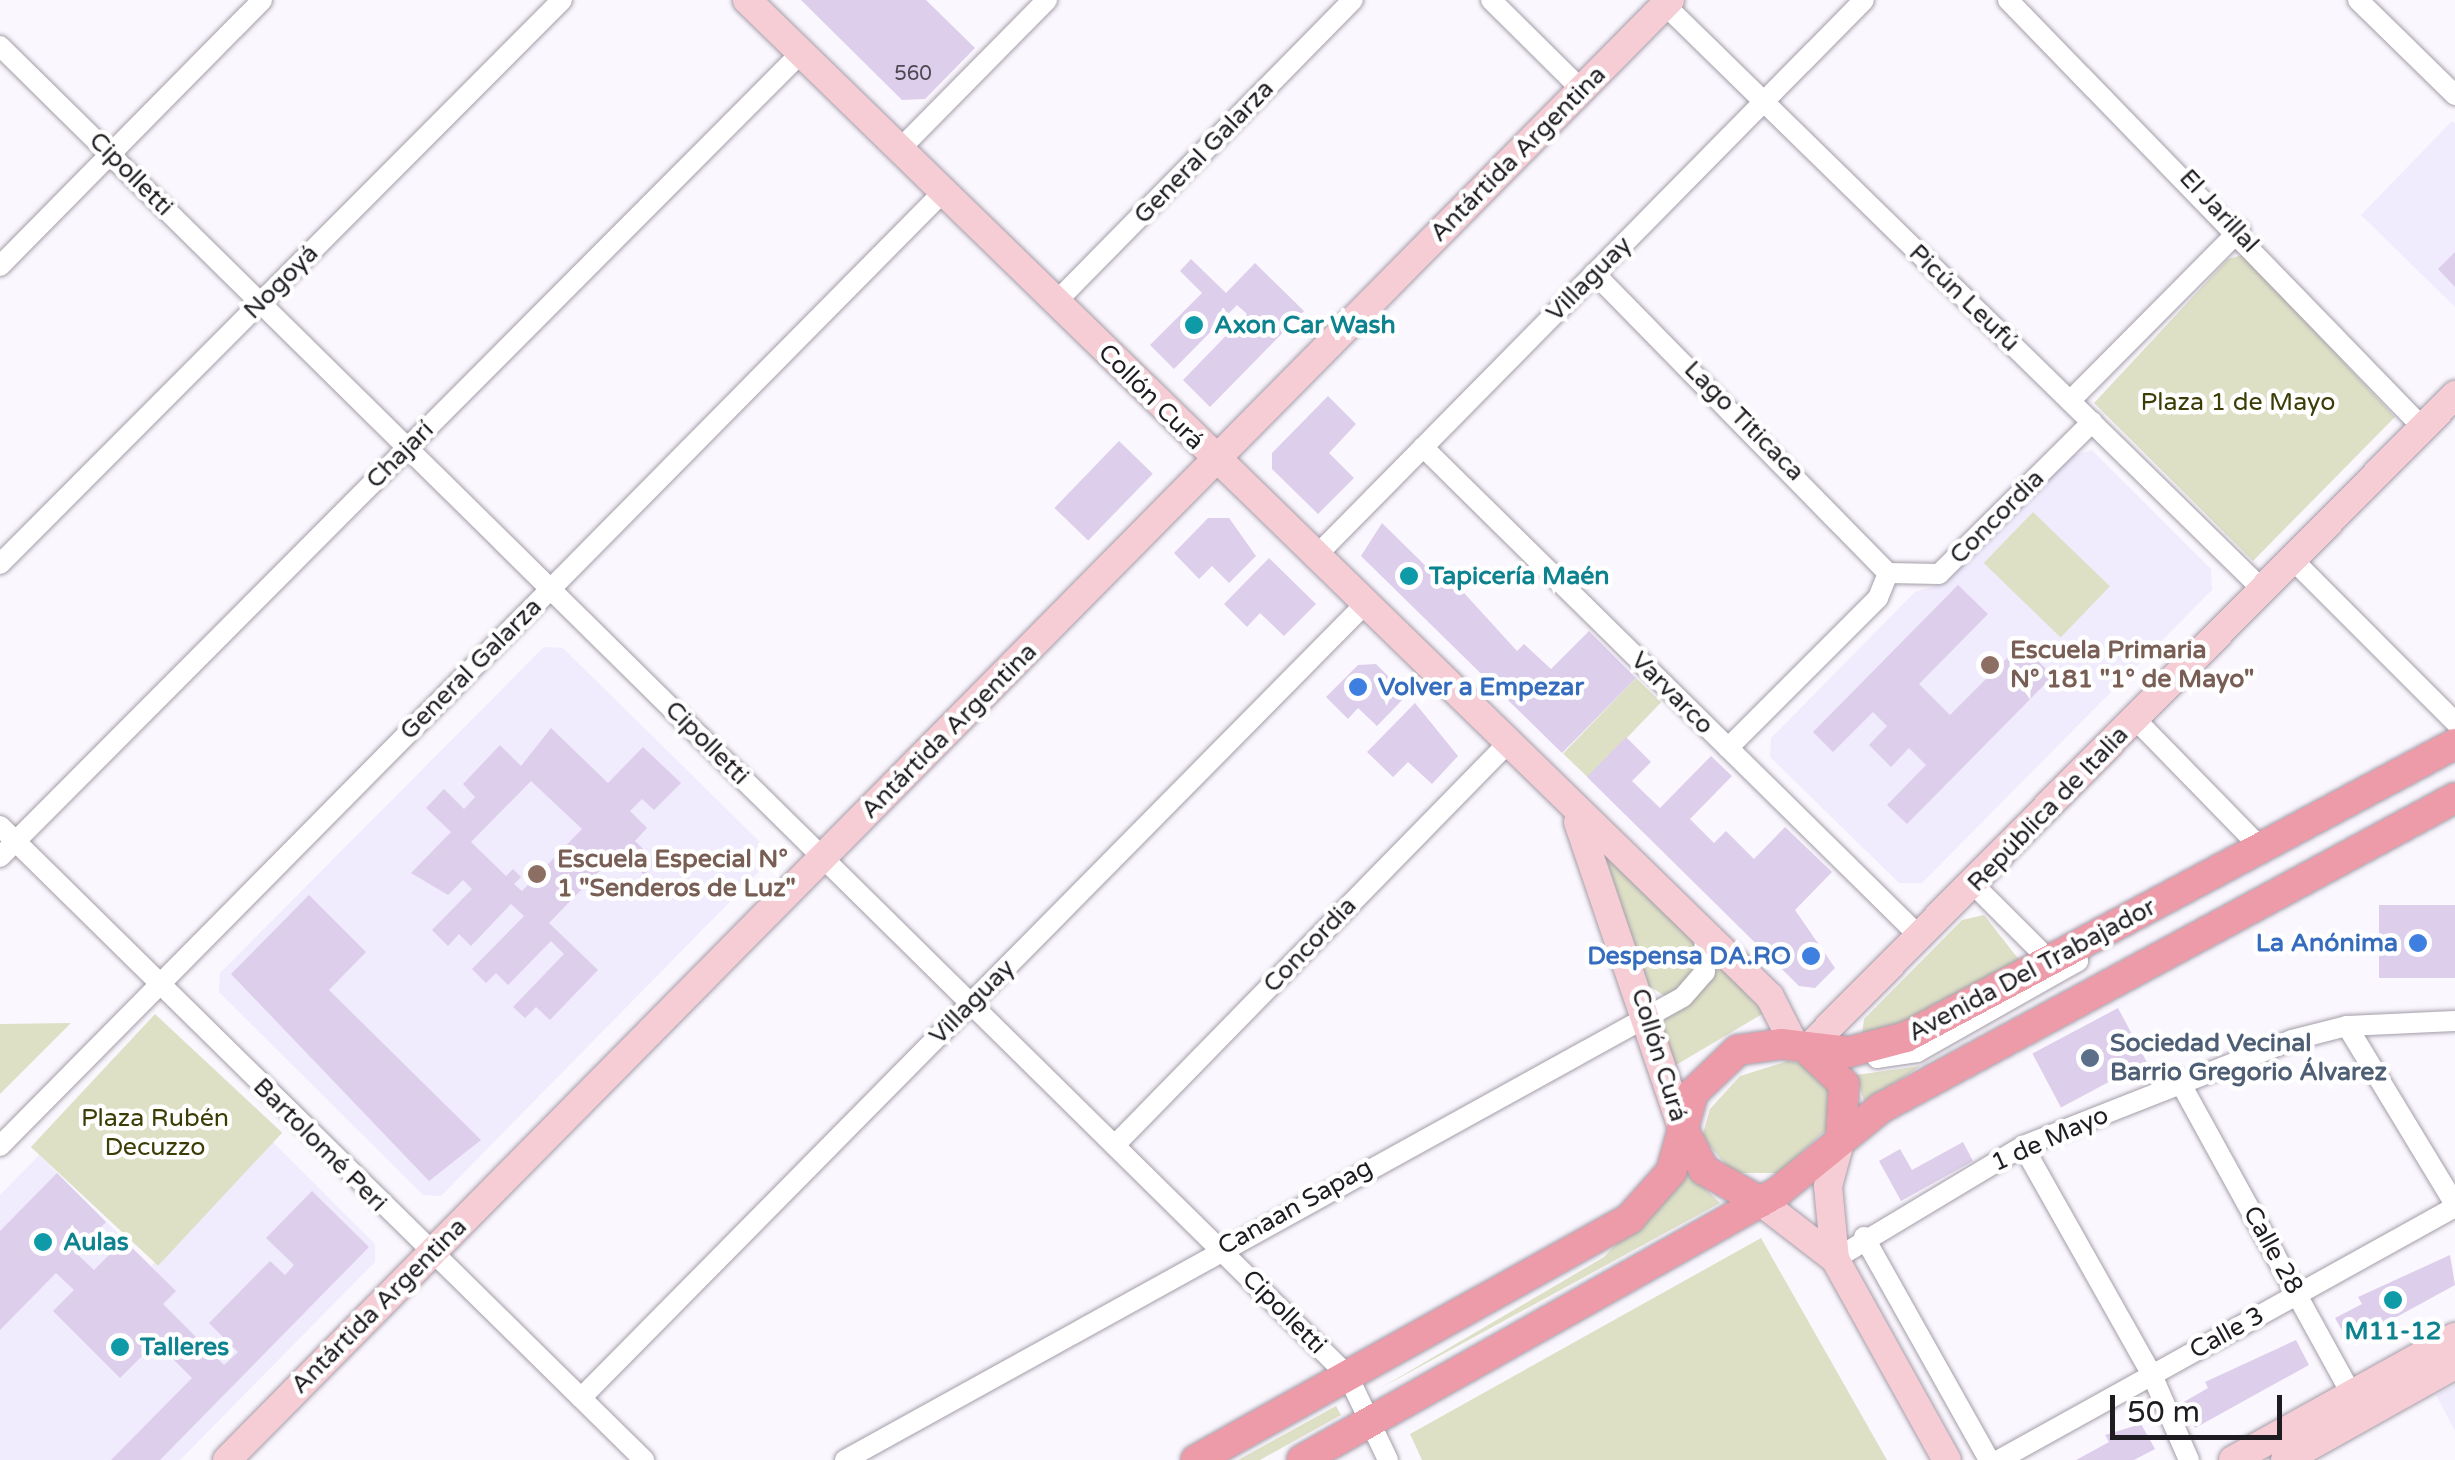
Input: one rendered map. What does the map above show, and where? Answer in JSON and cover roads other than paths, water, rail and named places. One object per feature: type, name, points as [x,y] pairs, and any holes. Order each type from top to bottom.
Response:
[{"type":"main road","name":"Collón Curá","points":[[747,0],[1505,746],[1777,1005],[1801,1047],[1844,1084],[1842,1138],[1828,1186],[1835,1258],[1947,1460]]},
{"type":"main road","name":"Antártida Argentina","points":[[239,1456],[431,1254],[1668,3]]},
{"type":"main road","name":"República de Italia","points":[[1801,1047],[1921,938],[2454,399]]},
{"type":"main road","name":"Avenida Del Trabajador","points":[[1196,1460],[1630,1218],[1671,1172],[1693,1092],[1724,1058],[1752,1046],[1888,1045],[2064,961],[2261,848],[2455,744]]},
{"type":"main road","name":"Collón Curá","points":[[1555,794],[1594,852],[1682,1127],[1704,1170],[1761,1202],[1835,1258]]},
{"type":"main road","name":"Avenida Del Trabajador","points":[[1302,1460],[1761,1202],[1842,1138],[2455,798]]},
{"type":"main road","points":[[2284,1460],[2455,1337]]},
{"type":"main road","points":[[2233,1460],[2455,1365]]},
{"type":"street","points":[[0,266],[262,0]]},
{"type":"street","name":"Nogoyá","points":[[0,564],[562,0]]},
{"type":"street","points":[[899,150],[1047,0]]},
{"type":"street","name":"General Galarza","points":[[1055,304],[1352,0]]},
{"type":"street","points":[[1490,0],[1582,90]]},
{"type":"street","name":"Villaguay","points":[[1314,558],[1864,0]]},
{"type":"street","name":"El Jarillal","points":[[2008,0],[2240,230],[2423,428]]},
{"type":"street","points":[[2358,0],[2455,95]]},
{"type":"street","name":"Picún Leufú","points":[[1668,3],[1764,102],[2263,590]]},
{"type":"street","name":"Cipolletti","points":[[0,46],[1348,1376],[1388,1460]]},
{"type":"street","name":"Chajarí","points":[[5,842],[408,448],[801,53]]},
{"type":"street","name":"General Galarza","points":[[0,1146],[942,192]]},
{"type":"street","points":[[2070,402],[2240,230]]},
{"type":"street","name":"Lago Titicaca","points":[[1594,273],[1888,573]]},
{"type":"street","name":"Concordia","points":[[1888,573],[1939,574],[2092,422]]},
{"type":"street","name":"Varvarco","points":[[1423,447],[1921,938]]},
{"type":"street","points":[[2293,560],[2455,722]]},
{"type":"street","points":[[1728,748],[1878,598],[1888,573]]},
{"type":"street","name":"Villaguay","points":[[581,1398],[1362,606]]},
{"type":"street","points":[[2136,720],[2261,848]]},
{"type":"street","name":"Concordia","points":[[1115,1145],[1505,746]]},
{"type":"street","points":[[2447,788],[2452,789],[2326,862],[2232,907],[2447,788]]},
{"type":"street","name":"Bartolomé Peri","points":[[5,842],[159,985],[644,1460]]},
{"type":"street","points":[[1974,885],[2064,961]]},
{"type":"street","name":"Canaan Sapag","points":[[844,1460],[1700,981],[1704,933]]},
{"type":"street","points":[[2064,961],[1917,1052],[1877,1058],[1908,1048],[2064,961]]},
{"type":"street","name":"1 de Mayo","points":[[1835,1258],[1864,1236],[2023,1146],[2181,1084],[2347,1026],[2455,1021]]},
{"type":"street","points":[[2347,1026],[2455,1205]]},
{"type":"street","name":"Calle 28","points":[[2181,1084],[2358,1405]]},
{"type":"street","points":[[2023,1146],[2152,1375],[2189,1460]]},
{"type":"street","name":"Calle 3","points":[[1999,1460],[2455,1205]]},
{"type":"street","points":[[1864,1236],[1989,1460]]},
{"type":"place","name":"Axon Car Wash","points":[[1194,325]]},
{"type":"place","name":"Tapicería Maén","points":[[1409,576]]},
{"type":"place","name":"Escuela Primaria N° 181 \"1° de Mayo\"","points":[[1990,665]]},
{"type":"place","name":"Volver a Empezar","points":[[1358,687]]},
{"type":"place","name":"Escuela Especial N° 1 \"Senderos de Luz\"","points":[[537,874]]},
{"type":"place","name":"La Anónima","points":[[2418,943]]},
{"type":"place","name":"Despensa DA.RO","points":[[1811,956]]},
{"type":"place","name":"Sociedad Vecinal Barrio Gregorio Álvarez","points":[[2090,1058]]},
{"type":"place","name":"Aulas","points":[[43,1242]]},
{"type":"place","name":"M11-12","points":[[2393,1300]]},
{"type":"place","name":"Talleres","points":[[120,1347]]},
{"type":"park label","name":"Plaza 1 de Mayo","points":[[2238,402]]},
{"type":"park label","name":"Plaza Rubén Decuzzo","points":[[155,1134]]}]
